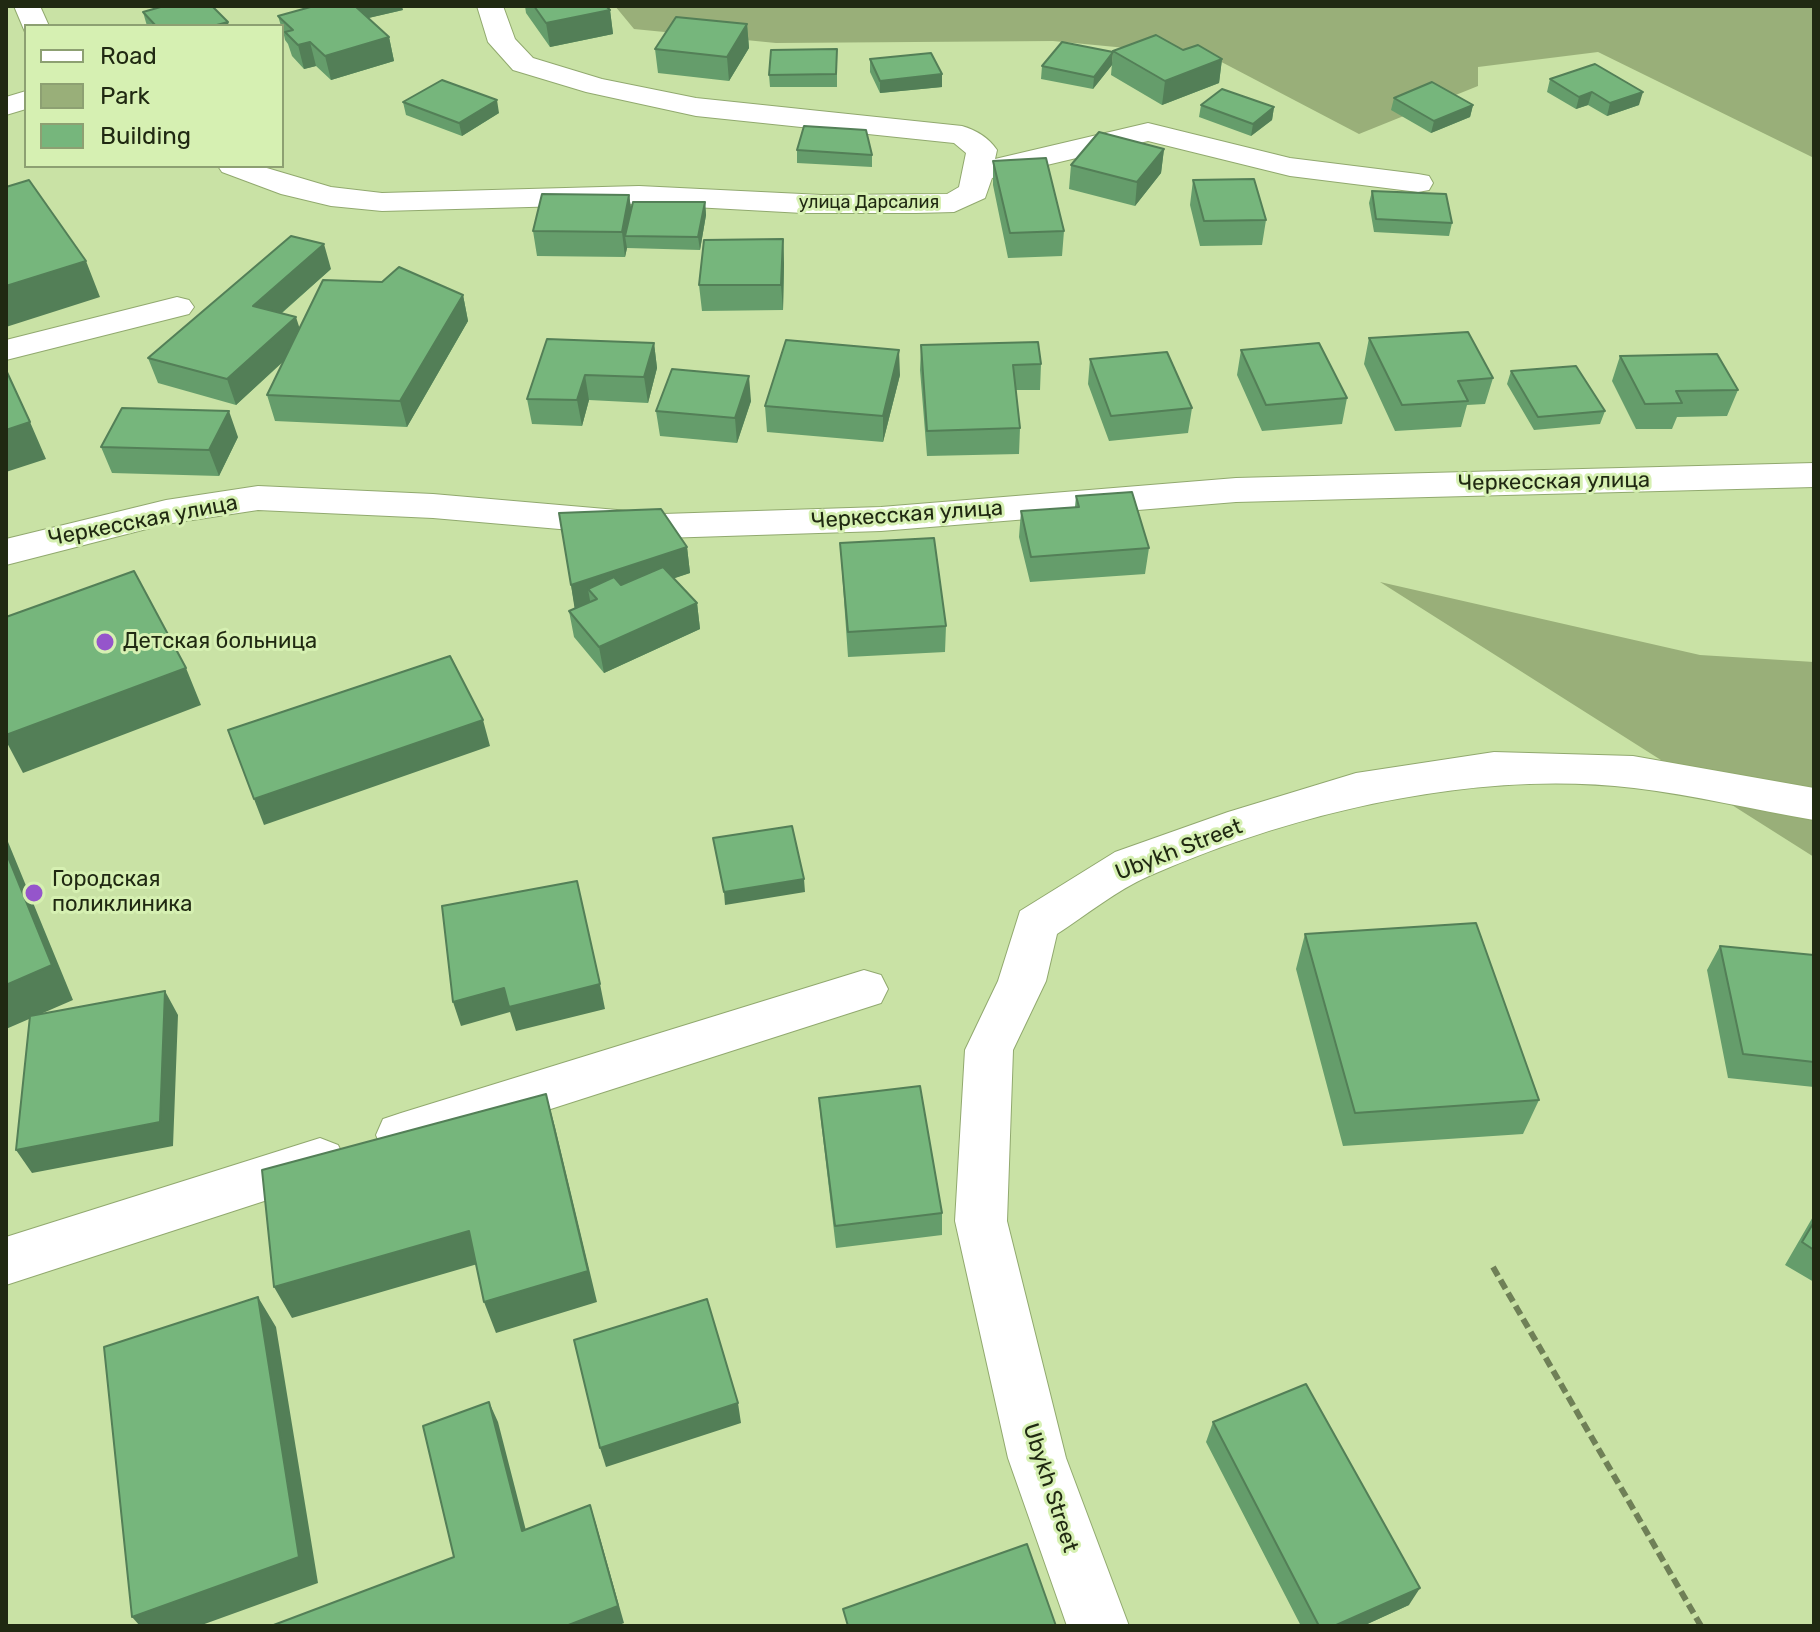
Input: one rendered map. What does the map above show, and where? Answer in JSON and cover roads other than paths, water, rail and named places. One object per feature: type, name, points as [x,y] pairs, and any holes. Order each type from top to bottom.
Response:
[{"type":"street","points":[[490,6],[502,42],[523,64],[596,86],[696,107],[962,135],[982,150],[981,171],[1148,132],[1290,167],[1418,183]]},
{"type":"street","name":"улица Дарсалия","points":[[237,168],[260,179],[347,200],[430,204],[570,195],[643,195],[807,204],[954,203],[974,191],[981,171]]},
{"type":"street","points":[[6,350],[177,307]]},
{"type":"street","name":"Черкесская улица","points":[[6,552],[166,512],[258,498],[433,506],[663,526],[881,519],[1236,490],[1814,475]]},
{"type":"street","name":"Ubykh Street","points":[[1098,1626],[1037,1458],[981,1221],[989,1050],[1022,981],[1036,924],[1131,864],[1356,789],[1494,768],[1633,772],[1814,804]]},
{"type":"street","points":[[6,1261],[864,989]]},
{"type":"place","name":"Детская больница","points":[[105,642]]},
{"type":"place","name":"Городская поликлиника","points":[[34,893]]}]
